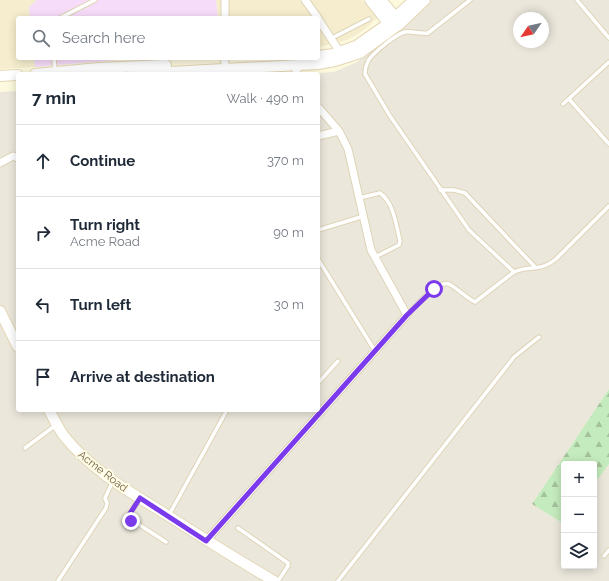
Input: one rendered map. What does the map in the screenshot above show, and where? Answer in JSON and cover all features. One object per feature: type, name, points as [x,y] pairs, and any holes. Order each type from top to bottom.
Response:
[{"type":"main road","points":[[370,0],[395,23]]},
{"type":"main road","points":[[381,0],[395,23]]},
{"type":"main road","points":[[320,56],[340,52],[356,46],[395,23],[414,0]]},
{"type":"main road","points":[[64,72],[99,68],[224,61],[335,61],[353,56],[360,52],[425,0]]},
{"type":"main road","points":[[196,72],[256,70],[298,61]]},
{"type":"main road","points":[[0,76],[16,75]]},
{"type":"main road","points":[[0,82],[16,81]]},
{"type":"main road","points":[[0,311],[16,343]]},
{"type":"main road","name":"Acme Road","points":[[50,412],[63,435],[75,449],[113,482],[206,541],[274,581]]},
{"type":"street","points":[[225,0],[225,16]]},
{"type":"street","points":[[305,0],[317,16]]},
{"type":"street","points":[[320,21],[340,52]]},
{"type":"street","points":[[295,72],[298,61]]},
{"type":"street","points":[[206,541],[407,315],[371,250],[348,149],[339,131],[320,109]]},
{"type":"street","points":[[320,136],[339,131]]},
{"type":"street","points":[[0,162],[13,156],[16,157]]},
{"type":"lane","points":[[64,16],[95,0]]},
{"type":"lane","points":[[470,0],[428,33],[423,34],[407,32],[394,38],[371,58],[365,74],[386,109],[468,230],[514,272]]},
{"type":"lane","points":[[577,0],[609,38]]},
{"type":"lane","points":[[332,38],[369,19]]},
{"type":"lane","points":[[54,60],[55,72]]},
{"type":"lane","points":[[563,104],[609,62]]},
{"type":"lane","points":[[569,99],[609,144]]},
{"type":"lane","points":[[440,190],[454,190],[464,193],[536,268]]},
{"type":"lane","points":[[359,198],[380,193],[385,197],[390,203],[400,241],[396,248],[374,257]]},
{"type":"lane","points":[[407,315],[434,289],[442,284],[449,284],[475,302],[514,272],[546,266],[609,206]]},
{"type":"lane","points":[[320,229],[364,216]]},
{"type":"lane","points":[[320,262],[375,351]]},
{"type":"lane","points":[[338,581],[514,357],[540,336]]},
{"type":"lane","points":[[320,381],[338,362]]},
{"type":"lane","points":[[168,516],[226,412]]},
{"type":"lane","points":[[25,448],[57,424]]},
{"type":"lane","points":[[58,581],[106,508],[107,503],[105,498],[113,482]]},
{"type":"lane","points":[[140,498],[129,515],[129,518],[166,542]]},
{"type":"lane","points":[[238,528],[288,563],[288,566],[278,581]]},
{"type":"lane","points":[[604,556],[609,550]]},
{"type":"shaded area","points":[[0,0],[37,0],[29,7],[30,16],[16,16],[16,60],[34,60],[35,67],[0,69]]},
{"type":"shaded area","points":[[37,0],[216,0],[218,16],[30,16],[29,7]]},
{"type":"shaded area","points":[[216,0],[362,0],[377,18],[364,30],[347,40],[320,47],[320,16],[218,16]]},
{"type":"shaded area","points":[[431,0],[609,0],[609,389],[532,504],[561,522],[561,569],[597,569],[597,480],[609,464],[609,581],[0,581],[0,92],[16,91],[16,412],[320,412],[320,73],[334,72],[357,62],[389,38]]},
{"type":"shaded area","points":[[34,60],[118,60],[35,67]]},
{"type":"green space","points":[[609,389],[609,464],[597,480],[597,461],[561,461],[561,522],[532,504]]},
{"type":"route","points":[[131,521],[129,515],[140,498],[206,541],[407,315],[434,289]]}]
